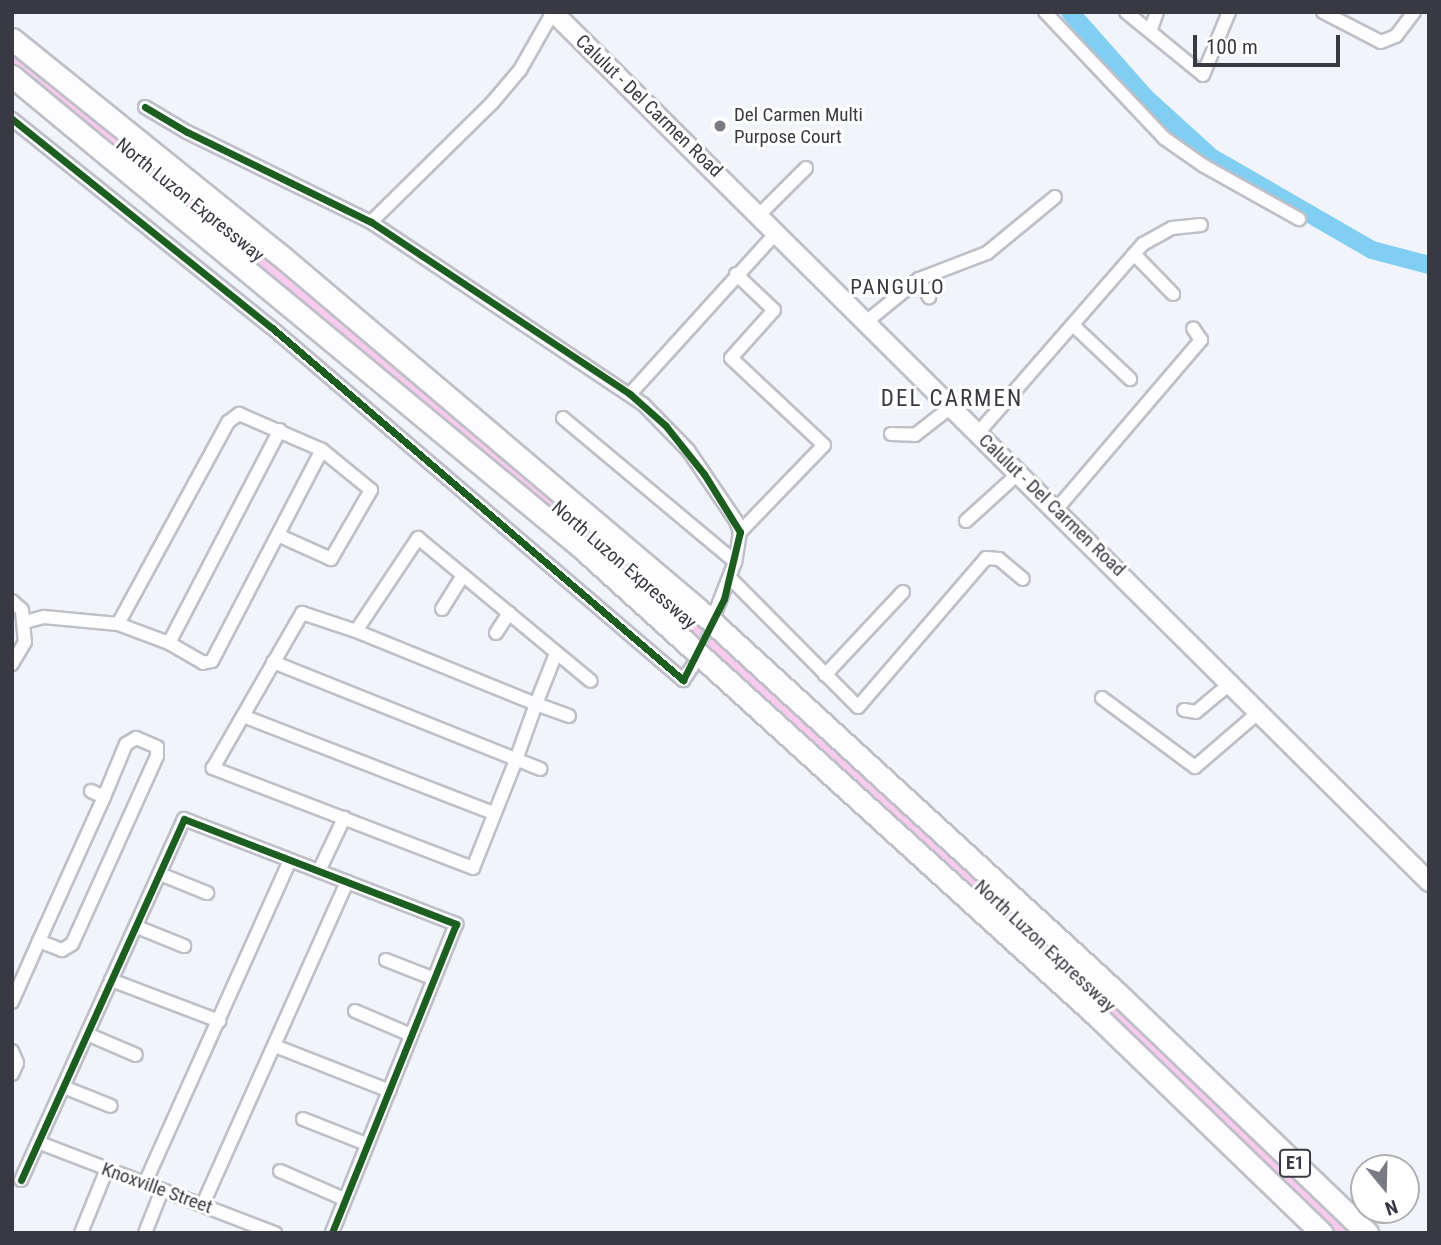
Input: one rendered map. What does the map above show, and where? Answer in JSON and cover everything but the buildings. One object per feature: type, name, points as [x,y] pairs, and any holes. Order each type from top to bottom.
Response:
[{"type":"highway","name":"North Luzon Expressway","points":[[12,38],[668,582],[1117,993],[1367,1233]]},
{"type":"highway","name":"North Luzon Expressway","points":[[12,76],[593,557],[1097,1016],[1322,1233]]},
{"type":"main road","name":"Calulut - Del Carmen Road","points":[[553,12],[1055,511],[1232,682],[1429,883]]},
{"type":"street","points":[[371,222],[506,86],[553,12]]},
{"type":"street","points":[[1045,12],[1164,138],[1203,166],[1299,219]]},
{"type":"street","points":[[1126,12],[1151,29],[1203,75],[1229,12]]},
{"type":"street","points":[[1151,29],[1157,12]]},
{"type":"street","points":[[1323,12],[1381,41],[1396,36],[1414,12]]},
{"type":"street","points":[[145,107],[187,132],[371,222],[630,394],[688,450],[740,532]]},
{"type":"street","points":[[12,119],[271,327],[683,680],[692,667]]},
{"type":"street","points":[[758,216],[806,168]]},
{"type":"street","points":[[866,322],[919,279],[987,253],[1055,197]]},
{"type":"street","points":[[978,433],[1074,327],[1134,254],[1159,233],[1188,223],[1201,225]]},
{"type":"street","points":[[630,394],[776,233]]},
{"type":"street","points":[[1134,254],[1173,294]]},
{"type":"street","points":[[716,613],[731,579],[740,532],[824,444],[731,358],[774,310],[736,274]]},
{"type":"street","points":[[919,279],[929,297]]},
{"type":"street","points":[[1074,327],[1130,379]]},
{"type":"street","points":[[1055,511],[1201,340],[1193,328]]},
{"type":"street","points":[[891,434],[915,435],[951,407]]},
{"type":"street","points":[[118,624],[231,418],[245,413],[322,450],[367,484],[372,495],[331,559],[280,536]]},
{"type":"street","points":[[563,418],[735,562]]},
{"type":"street","points":[[169,643],[280,430]]},
{"type":"street","points":[[25,622],[44,617],[118,624],[169,643],[203,663],[212,661],[280,536],[322,450]]},
{"type":"street","points":[[966,521],[1019,473]]},
{"type":"street","points":[[356,631],[418,538],[509,613],[555,656],[591,681]]},
{"type":"street","points":[[731,579],[858,707],[986,558],[999,559],[1023,579]]},
{"type":"street","points":[[442,609],[463,576]]},
{"type":"street","points":[[825,676],[903,592]]},
{"type":"street","points":[[12,601],[25,622],[25,642],[12,664]]},
{"type":"street","points":[[555,656],[537,704],[516,760],[472,868],[214,768],[302,612],[356,631],[537,704],[569,716]]},
{"type":"street","points":[[496,633],[509,613]]},
{"type":"street","points":[[273,662],[540,769]]},
{"type":"street","points":[[1184,710],[1196,712],[1232,682]]},
{"type":"street","points":[[1102,698],[1195,767],[1260,710]]},
{"type":"street","points":[[243,716],[494,813]]},
{"type":"street","points":[[12,1002],[39,941],[104,797],[127,744],[136,738],[157,747],[157,756],[72,944],[62,950],[39,941]]},
{"type":"street","points":[[90,792],[104,797]]},
{"type":"street","points":[[318,871],[344,818]]},
{"type":"street","points":[[21,1180],[66,1088],[87,1034],[184,819],[456,924],[432,978],[390,1091],[366,1144],[332,1233]]},
{"type":"street","points":[[145,1183],[290,861]]},
{"type":"street","points":[[160,874],[207,893]]},
{"type":"street","points":[[204,1204],[347,882]]},
{"type":"street","points":[[137,927],[184,946]]},
{"type":"street","points":[[386,960],[432,978]]},
{"type":"street","points":[[111,980],[219,1021]]},
{"type":"street","points":[[355,1011],[411,1035]]},
{"type":"street","points":[[87,1034],[136,1055]]},
{"type":"street","points":[[275,1046],[390,1091]]},
{"type":"street","points":[[12,1051],[17,1063],[12,1074]]},
{"type":"street","points":[[66,1088],[111,1107]]},
{"type":"street","points":[[303,1119],[366,1144]]},
{"type":"street","name":"Knoxville Street","points":[[40,1143],[275,1233]]},
{"type":"street","points":[[81,1233],[107,1170]]},
{"type":"street","points":[[280,1171],[344,1199]]},
{"type":"street","points":[[145,1233],[162,1190]]},
{"type":"shaded area","points":[[12,44],[151,154],[779,690],[1360,1233],[1331,1233],[1038,952],[12,69]]},
{"type":"waterway","points":[[1070,12],[1146,98],[1211,157],[1372,250],[1429,265]]},
{"type":"tunnel","points":[[696,658],[714,617]]},
{"type":"cycle path","points":[[12,119],[271,327],[683,680],[724,599],[740,532],[704,474],[665,425],[630,394],[371,222],[187,132],[145,107]]},
{"type":"cycle path","points":[[21,1180],[184,819],[456,924],[332,1233]]},
{"type":"place","name":"Del Carmen Multi Purpose Court","points":[[720,126]]},
{"type":"district","name":"PANGULO","points":[[898,287]]},
{"type":"district","name":"DEL CARMEN","points":[[952,399]]}]
